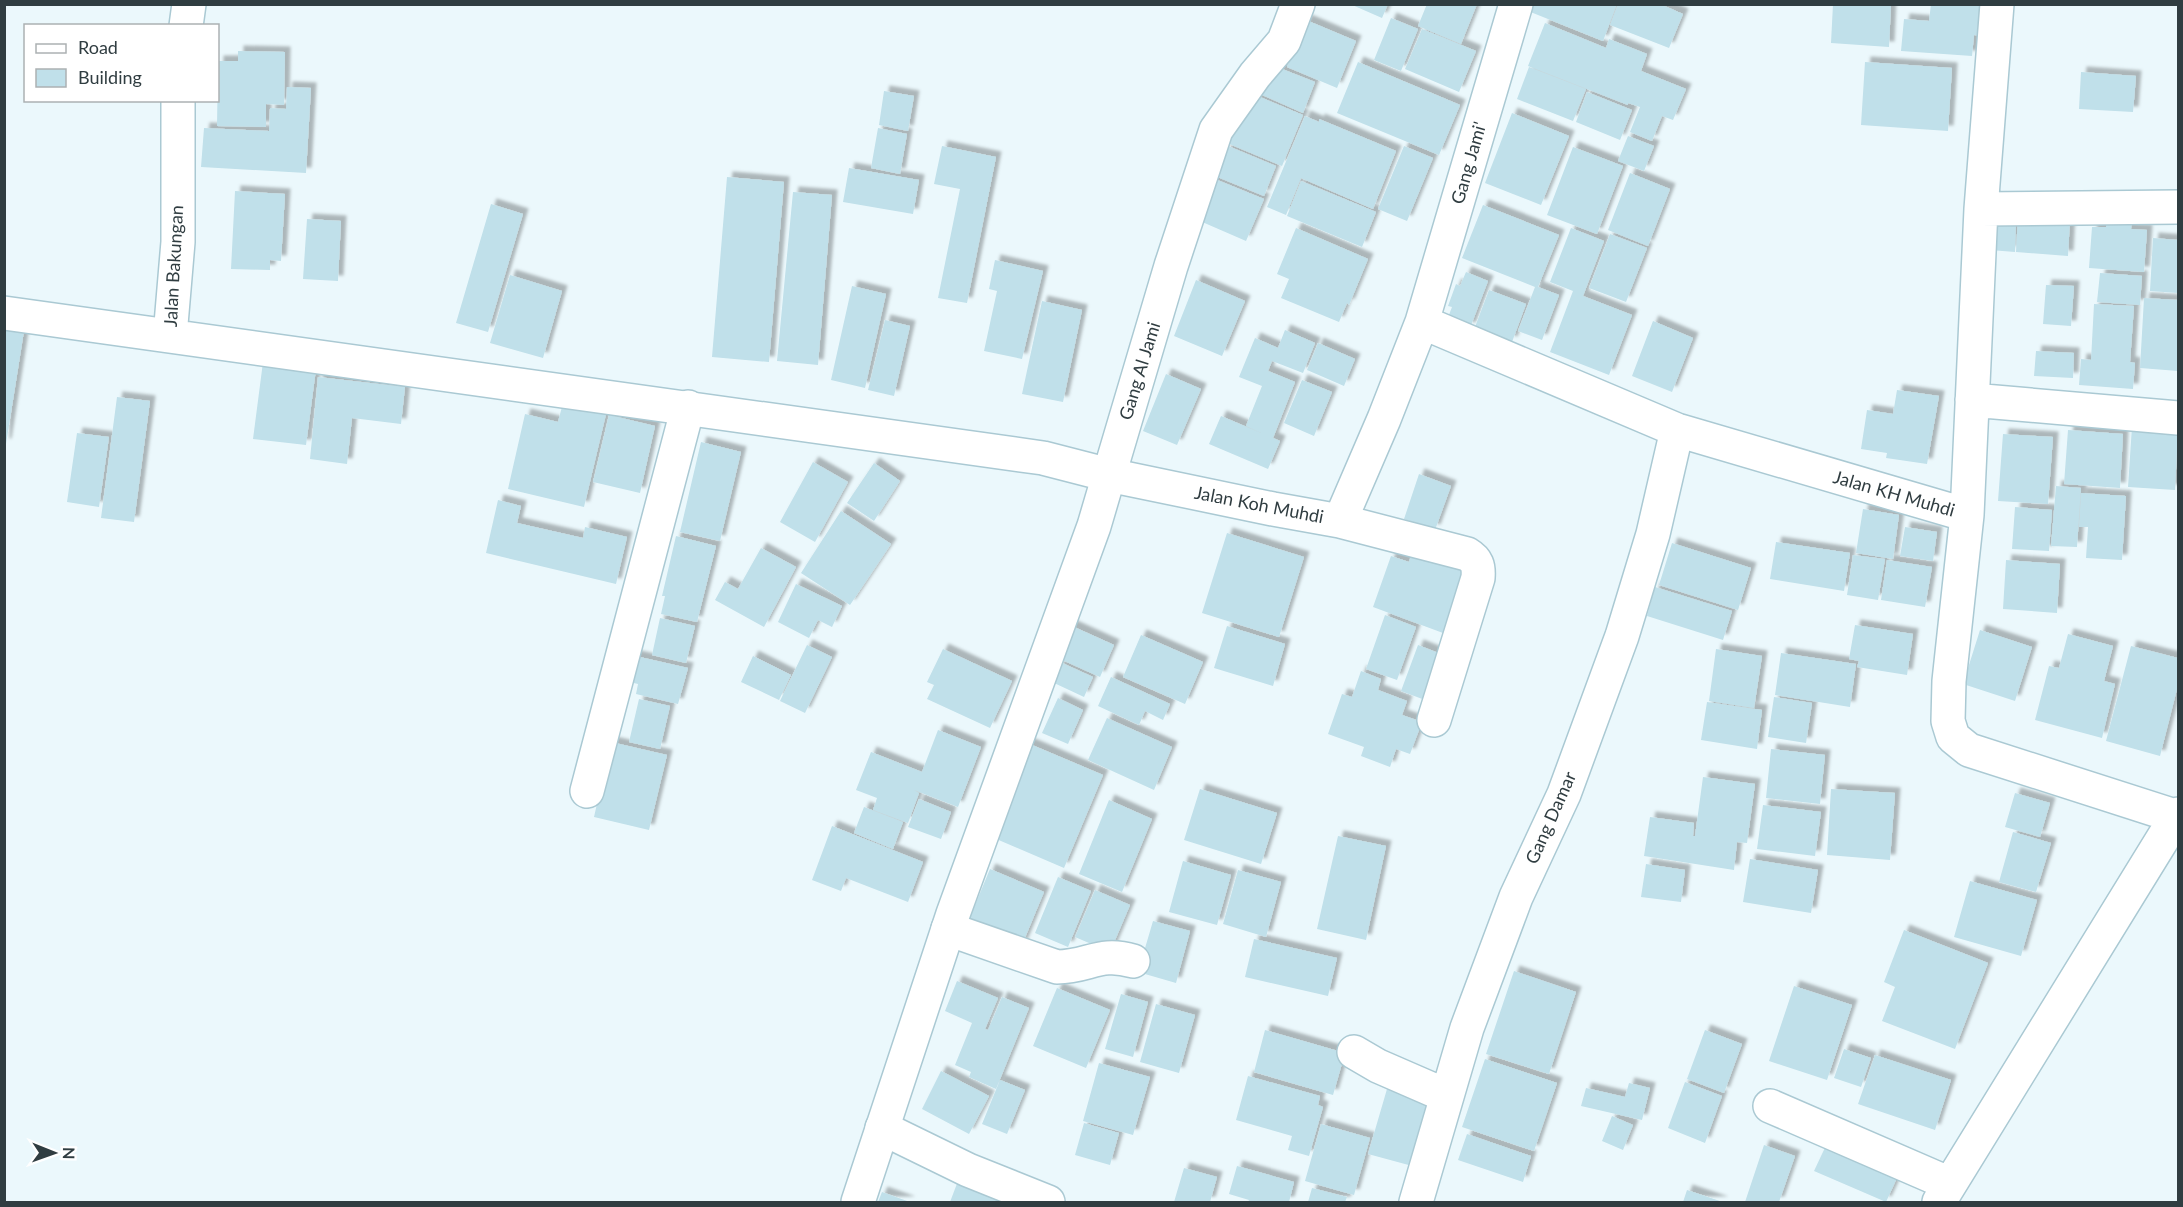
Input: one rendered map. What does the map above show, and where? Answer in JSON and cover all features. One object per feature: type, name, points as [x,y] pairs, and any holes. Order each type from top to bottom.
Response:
[{"type":"street","points":[[186,24],[189,4]]},
{"type":"street","name":"Gang Al Jami","points":[[858,1203],[948,929],[1094,526],[1171,266],[1216,130],[1255,75],[1284,41],[1298,4]]},
{"type":"street","name":"Gang Jami'","points":[[1422,321],[1516,4]]},
{"type":"street","points":[[1967,515],[1981,209],[1997,4]]},
{"type":"street","name":"Jalan Bakungan","points":[[4,313],[170,336],[178,242],[178,102]]},
{"type":"street","points":[[1981,209],[2178,207]]},
{"type":"street","name":"Jalan KH Muhdi","points":[[1422,321],[1677,430],[1967,515],[1949,681],[1948,721],[1953,737],[1969,750],[2178,816]]},
{"type":"street","name":"Jalan Koh Muhdi","points":[[170,336],[1043,458],[1109,475],[1340,521],[1384,419],[1422,321]]},
{"type":"street","points":[[1972,400],[2178,418]]},
{"type":"street","points":[[587,791],[688,407]]},
{"type":"street","name":"Gang Damar","points":[[1416,1203],[1467,1028],[1511,908],[1564,794],[1622,636],[1653,534],[1677,430]]},
{"type":"street","points":[[1340,521],[1467,554],[1479,566],[1478,578],[1434,720]]},
{"type":"street","points":[[1770,1106],[1944,1193],[2178,816]]},
{"type":"street","points":[[948,929],[1057,967],[1072,967],[1104,957],[1118,957],[1133,961]]},
{"type":"street","points":[[1354,1052],[1378,1066],[1447,1096]]},
{"type":"street","points":[[882,1128],[968,1170],[1048,1203]]},
{"type":"building","points":[[1350,4],[1388,4],[1382,18]]},
{"type":"building","points":[[1427,4],[1477,4],[1461,44],[1418,26]]},
{"type":"building","points":[[1531,4],[1617,4],[1603,41],[1528,11]]},
{"type":"building","points":[[1618,4],[1660,4],[1683,14],[1669,48],[1610,25]]},
{"type":"building","points":[[1833,4],[1891,4],[1889,47],[1831,43]]},
{"type":"building","points":[[1931,4],[1986,4],[1984,36],[1974,35],[1972,56],[1901,51],[1904,19],[1929,21]]},
{"type":"building","points":[[1391,18],[1418,29],[1401,71],[1374,60]]},
{"type":"building","points":[[1306,20],[1356,41],[1337,88],[1287,67]]},
{"type":"building","points":[[1545,23],[1606,48],[1609,39],[1647,54],[1641,71],[1686,89],[1673,120],[1662,116],[1652,141],[1630,132],[1640,107],[1628,103],[1628,105],[1528,66]]},
{"type":"building","points":[[1422,29],[1476,51],[1459,92],[1405,69]]},
{"type":"building","points":[[238,51],[285,52],[284,105],[266,104],[266,127],[217,126],[219,61],[238,61]]},
{"type":"building","points":[[1358,62],[1460,105],[1439,155],[1337,113]]},
{"type":"building","points":[[1865,62],[1952,68],[1948,131],[1861,125]]},
{"type":"building","points":[[1272,65],[1315,82],[1303,113],[1260,94]]},
{"type":"building","points":[[1529,67],[1586,89],[1573,121],[1517,99]]},
{"type":"building","points":[[2081,72],[2136,76],[2133,112],[2079,109]]},
{"type":"building","points":[[287,87],[311,88],[306,173],[201,167],[204,128],[269,131],[270,108],[286,109]]},
{"type":"building","points":[[884,91],[914,96],[908,131],[879,125]]},
{"type":"building","points":[[1248,92],[1303,115],[1282,166],[1227,143]]},
{"type":"building","points":[[1587,92],[1632,110],[1620,140],[1576,122]]},
{"type":"building","points":[[1512,113],[1569,136],[1541,205],[1485,183]]},
{"type":"building","points":[[1305,116],[1319,122],[1319,119],[1396,151],[1373,209],[1301,178],[1286,215],[1267,207]]},
{"type":"building","points":[[878,128],[907,134],[900,174],[871,168]]},
{"type":"building","points":[[1628,136],[1654,146],[1644,171],[1618,161]]},
{"type":"building","points":[[942,146],[996,157],[967,303],[938,298],[960,189],[934,184]]},
{"type":"building","points":[[1228,146],[1276,166],[1264,196],[1215,176]]},
{"type":"building","points":[[1404,146],[1433,158],[1407,221],[1378,209]]},
{"type":"building","points":[[1573,147],[1623,166],[1597,234],[1547,215]]},
{"type":"building","points":[[849,168],[919,180],[913,214],[843,202]]},
{"type":"building","points":[[1630,173],[1670,189],[1648,246],[1608,230]]},
{"type":"building","points":[[727,177],[784,182],[769,362],[712,357]]},
{"type":"building","points":[[1210,177],[1264,199],[1246,241],[1193,218]]},
{"type":"building","points":[[1301,181],[1376,212],[1362,247],[1287,216]]},
{"type":"building","points":[[235,191],[285,194],[281,261],[270,260],[270,270],[231,269]]},
{"type":"building","points":[[793,192],[832,195],[818,365],[777,361]]},
{"type":"building","points":[[491,204],[523,214],[488,332],[456,323]]},
{"type":"building","points":[[1483,205],[1559,235],[1538,287],[1559,295],[1542,340],[1518,331],[1535,287],[1462,258]]},
{"type":"building","points":[[2018,215],[2070,219],[2068,256],[2016,252]]},
{"type":"building","points":[[2107,217],[2132,219],[2131,229],[2147,230],[2144,272],[2089,268],[2092,227],[2106,227]]},
{"type":"building","points":[[1993,218],[2016,220],[2015,252],[1990,250]]},
{"type":"building","points":[[307,219],[341,221],[338,281],[303,279]]},
{"type":"building","points":[[1296,228],[1368,259],[1349,305],[1347,303],[1339,322],[1281,298],[1289,279],[1277,274]]},
{"type":"building","points":[[1571,228],[1604,241],[1583,296],[1632,315],[1609,375],[1550,352],[1573,291],[1550,282]]},
{"type":"building","points":[[1610,234],[1647,248],[1626,302],[1589,288]]},
{"type":"building","points":[[2153,238],[2178,240],[2178,293],[2150,291]]},
{"type":"building","points":[[995,260],[1043,271],[1022,359],[984,351],[997,291],[989,289]]},
{"type":"building","points":[[1466,272],[1488,281],[1470,328],[1447,320],[1452,307],[1448,306],[1456,284],[1460,286]]},
{"type":"building","points":[[2100,273],[2142,276],[2140,305],[2097,302]]},
{"type":"building","points":[[510,275],[562,291],[543,358],[490,343]]},
{"type":"building","points":[[1196,280],[1245,301],[1222,356],[1174,336]]},
{"type":"building","points":[[2046,285],[2074,286],[2071,326],[2043,324]]},
{"type":"building","points":[[852,286],[886,294],[865,388],[831,380]]},
{"type":"building","points":[[1489,290],[1526,304],[1512,342],[1475,327]]},
{"type":"building","points":[[2144,298],[2178,300],[2178,371],[2140,368]]},
{"type":"building","points":[[1042,301],[1082,310],[1063,402],[1022,394]]},
{"type":"building","points":[[2094,304],[2134,306],[2130,362],[2135,363],[2133,389],[2079,385],[2081,359],[2091,360]]},
{"type":"building","points":[[885,320],[910,326],[894,396],[868,390]]},
{"type":"building","points":[[1653,321],[1693,338],[1672,392],[1632,376]]},
{"type":"building","points":[[4,328],[24,331],[6,444],[4,444]]},
{"type":"building","points":[[1285,330],[1315,343],[1303,373],[1272,361],[1268,371],[1295,382],[1273,438],[1280,441],[1268,469],[1209,444],[1221,416],[1261,433],[1246,426],[1262,386],[1239,377],[1255,338],[1278,348]]},
{"type":"building","points":[[1318,343],[1355,359],[1344,386],[1307,370]]},
{"type":"building","points":[[2036,351],[2074,353],[2073,378],[2034,376]]},
{"type":"building","points":[[263,362],[316,369],[306,445],[253,439]]},
{"type":"building","points":[[1166,374],[1201,389],[1177,445],[1143,431]]},
{"type":"building","points":[[318,377],[405,387],[401,424],[352,418],[347,464],[310,459]]},
{"type":"building","points":[[1302,380],[1332,392],[1314,436],[1284,423]]},
{"type":"building","points":[[1897,390],[1939,396],[1927,464],[1886,458],[1887,453],[1861,449],[1867,410],[1893,414]]},
{"type":"building","points":[[117,397],[150,401],[134,522],[101,518]]},
{"type":"building","points":[[564,399],[607,410],[584,507],[508,489],[525,414],[558,422]]},
{"type":"building","points":[[609,415],[655,426],[640,493],[593,482]]},
{"type":"building","points":[[2132,426],[2178,429],[2175,490],[2128,487]]},
{"type":"building","points":[[2068,430],[2123,434],[2120,488],[2064,484]]},
{"type":"building","points":[[77,433],[109,437],[99,507],[67,502]]},
{"type":"building","points":[[2003,434],[2053,437],[2048,504],[1998,501]]},
{"type":"building","points":[[701,442],[741,452],[720,541],[680,532]]},
{"type":"building","points":[[813,462],[848,482],[815,542],[780,522]]},
{"type":"building","points":[[874,463],[900,481],[874,521],[847,503]]},
{"type":"building","points":[[1419,474],[1451,486],[1435,530],[1404,519]]},
{"type":"building","points":[[2056,486],[2081,488],[2077,547],[2051,546]]},
{"type":"building","points":[[2081,493],[2126,496],[2122,560],[2086,558],[2088,527],[2079,527]]},
{"type":"building","points":[[498,500],[521,506],[517,523],[583,538],[585,527],[627,537],[616,584],[486,553]]},
{"type":"building","points":[[2015,507],[2052,510],[2049,551],[2012,549]]},
{"type":"building","points":[[1863,509],[1899,515],[1893,559],[1856,553]]},
{"type":"building","points":[[841,511],[891,544],[850,605],[801,573]]},
{"type":"building","points":[[1905,527],[1937,532],[1933,561],[1900,556]]},
{"type":"building","points":[[1227,533],[1304,557],[1279,637],[1202,613]]},
{"type":"building","points":[[676,536],[716,546],[697,622],[661,614],[665,596],[662,596]]},
{"type":"building","points":[[1776,542],[1850,553],[1844,591],[1770,579]]},
{"type":"building","points":[[1672,543],[1751,568],[1738,610],[1659,585]]},
{"type":"building","points":[[761,548],[796,567],[764,627],[715,600],[725,582],[738,589]]},
{"type":"building","points":[[1412,552],[1465,571],[1443,633],[1373,607],[1391,556],[1409,562]]},
{"type":"building","points":[[1853,555],[1885,559],[1878,600],[1847,595]]},
{"type":"building","points":[[1887,560],[1932,567],[1925,607],[1881,600]]},
{"type":"building","points":[[2006,560],[2060,564],[2057,613],[2003,609]]},
{"type":"building","points":[[796,584],[842,606],[832,627],[818,620],[809,638],[778,622]]},
{"type":"building","points":[[1655,587],[1732,611],[1723,640],[1647,616]]},
{"type":"building","points":[[1385,615],[1416,627],[1397,680],[1366,669]]},
{"type":"building","points":[[660,618],[695,626],[686,663],[652,655]]},
{"type":"building","points":[[1063,622],[1114,645],[1100,677],[1049,654]]},
{"type":"building","points":[[1855,625],[1913,634],[1907,675],[1857,667],[1859,661],[1849,659]]},
{"type":"building","points":[[1227,626],[1285,644],[1273,686],[1214,668]]},
{"type":"building","points":[[1980,630],[2032,647],[2015,701],[1963,684]]},
{"type":"building","points":[[2068,634],[2113,646],[2104,681],[2115,684],[2102,738],[2035,720],[2049,666],[2059,668]]},
{"type":"building","points":[[1141,635],[1203,662],[1185,704],[1123,677]]},
{"type":"building","points":[[807,645],[832,657],[805,713],[780,701]]},
{"type":"building","points":[[1418,645],[1441,654],[1425,700],[1401,691]]},
{"type":"building","points":[[2131,646],[2178,658],[2178,685],[2160,756],[2106,741]]},
{"type":"building","points":[[943,649],[1012,681],[990,728],[927,699],[934,685],[927,682]]},
{"type":"building","points":[[1716,649],[1762,656],[1754,708],[1709,701]]},
{"type":"building","points":[[1781,653],[1856,664],[1850,707],[1775,695]]},
{"type":"building","points":[[631,655],[688,668],[678,704],[636,694],[638,684],[625,681]]},
{"type":"building","points":[[753,656],[791,675],[779,700],[741,682]]},
{"type":"building","points":[[1060,662],[1093,677],[1084,697],[1052,682]]},
{"type":"building","points":[[1361,671],[1381,679],[1378,690],[1407,701],[1402,715],[1422,722],[1410,754],[1396,749],[1390,767],[1361,756],[1364,747],[1328,734],[1342,694],[1352,697]]},
{"type":"building","points":[[1111,677],[1170,704],[1163,720],[1145,711],[1139,725],[1098,706]]},
{"type":"building","points":[[1774,697],[1812,703],[1806,743],[1768,737]]},
{"type":"building","points":[[1058,698],[1083,710],[1068,744],[1042,733]]},
{"type":"building","points":[[639,699],[670,706],[660,749],[629,742]]},
{"type":"building","points":[[1707,702],[1762,710],[1757,749],[1701,740]]},
{"type":"building","points":[[1107,718],[1172,747],[1154,790],[1088,760]]},
{"type":"building","points":[[938,730],[981,747],[958,807],[914,790],[919,793],[908,823],[873,810],[877,798],[856,790],[871,752],[922,772]]},
{"type":"building","points":[[611,742],[667,755],[649,830],[594,817]]},
{"type":"building","points":[[1025,742],[1103,775],[1064,868],[987,835]]},
{"type":"building","points":[[1771,749],[1825,755],[1820,804],[1766,798]]},
{"type":"building","points":[[1703,777],[1755,784],[1747,843],[1737,842],[1734,870],[1644,856],[1650,817],[1694,823],[1693,836],[1695,836]]},
{"type":"building","points":[[1200,789],[1277,813],[1261,864],[1184,840]]},
{"type":"building","points":[[1831,789],[1895,793],[1890,860],[1827,855]]},
{"type":"building","points":[[2015,793],[2050,803],[2040,837],[2005,827]]},
{"type":"building","points":[[919,799],[951,812],[941,839],[908,827]]},
{"type":"building","points":[[1109,800],[1152,819],[1122,892],[1079,874]]},
{"type":"building","points":[[1763,805],[1821,812],[1815,856],[1757,849]]},
{"type":"building","points":[[864,807],[903,822],[893,849],[854,833]]},
{"type":"building","points":[[832,826],[923,862],[908,902],[846,878],[841,891],[812,880]]},
{"type":"building","points":[[2013,832],[2051,843],[2036,892],[1999,882]]},
{"type":"building","points":[[1338,836],[1386,846],[1366,940],[1317,929]]},
{"type":"building","points":[[1750,859],[1818,870],[1811,913],[1743,902]]},
{"type":"building","points":[[1183,861],[1231,875],[1217,925],[1169,912]]},
{"type":"building","points":[[1646,864],[1685,870],[1681,902],[1641,897]]},
{"type":"building","points":[[990,869],[1044,892],[1022,945],[968,922]]},
{"type":"building","points":[[1238,870],[1281,882],[1266,937],[1223,924]]},
{"type":"building","points":[[1058,877],[1091,891],[1068,947],[1035,933]]},
{"type":"building","points":[[1970,881],[2037,900],[2021,956],[1954,937]]},
{"type":"building","points":[[1095,890],[1130,905],[1110,952],[1075,937]]},
{"type":"building","points":[[1153,921],[1190,931],[1176,983],[1138,972]]},
{"type":"building","points":[[1904,930],[1988,963],[1955,1049],[1882,1021],[1895,987],[1884,982]]},
{"type":"building","points":[[1254,939],[1337,958],[1328,996],[1245,977]]},
{"type":"building","points":[[1514,971],[1576,992],[1549,1074],[1486,1054]]},
{"type":"building","points":[[957,981],[998,998],[985,1029],[988,1030],[1002,997],[1029,1008],[996,1089],[969,1077],[971,1072],[955,1065],[972,1023],[945,1011]]},
{"type":"building","points":[[1794,986],[1852,1005],[1827,1080],[1769,1061]]},
{"type":"building","points":[[1057,988],[1110,1010],[1086,1068],[1033,1046]]},
{"type":"building","points":[[1121,994],[1148,1002],[1133,1057],[1105,1049]]},
{"type":"building","points":[[1156,1004],[1195,1015],[1179,1073],[1140,1062]]},
{"type":"building","points":[[1265,1030],[1345,1053],[1333,1095],[1254,1072]]},
{"type":"building","points":[[1705,1030],[1742,1044],[1724,1093],[1687,1079]]},
{"type":"building","points":[[1844,1049],[1871,1058],[1861,1087],[1834,1078]]},
{"type":"building","points":[[1875,1055],[1951,1080],[1935,1130],[1858,1104]]},
{"type":"building","points":[[1485,1059],[1557,1083],[1534,1151],[1462,1127]]},
{"type":"building","points":[[1099,1063],[1150,1077],[1133,1135],[1083,1121]]},
{"type":"building","points":[[941,1071],[989,1096],[969,1134],[922,1109]]},
{"type":"building","points":[[1248,1076],[1320,1096],[1318,1105],[1323,1107],[1309,1156],[1288,1150],[1292,1136],[1236,1120]]},
{"type":"building","points":[[1000,1080],[1025,1090],[1007,1134],[982,1124]]},
{"type":"building","points":[[1685,1082],[1722,1096],[1705,1143],[1668,1128]]},
{"type":"building","points":[[1629,1083],[1650,1088],[1642,1120],[1581,1106],[1586,1088],[1625,1097]]},
{"type":"building","points":[[1387,1089],[1434,1103],[1416,1167],[1368,1154]]},
{"type":"building","points":[[1612,1116],[1633,1125],[1623,1150],[1602,1141]]},
{"type":"building","points":[[1084,1123],[1119,1133],[1110,1165],[1075,1155]]},
{"type":"building","points":[[1321,1124],[1370,1138],[1354,1195],[1305,1181]]},
{"type":"building","points":[[1467,1134],[1531,1156],[1523,1182],[1458,1160]]},
{"type":"building","points":[[1830,1137],[1901,1169],[1886,1202],[1814,1171]]},
{"type":"building","points":[[1764,1145],[1795,1156],[1779,1202],[1745,1202]]},
{"type":"building","points":[[1237,1166],[1294,1182],[1289,1202],[1248,1202],[1249,1200],[1229,1194]]},
{"type":"building","points":[[1184,1168],[1217,1177],[1210,1202],[1174,1202]]},
{"type":"building","points":[[958,1181],[1016,1202],[950,1202]]},
{"type":"building","points":[[1312,1188],[1347,1197],[1345,1202],[1308,1202]]},
{"type":"building","points":[[1687,1190],[1723,1202],[1683,1202]]},
{"type":"building","points":[[882,1192],[910,1202],[878,1202]]}]
